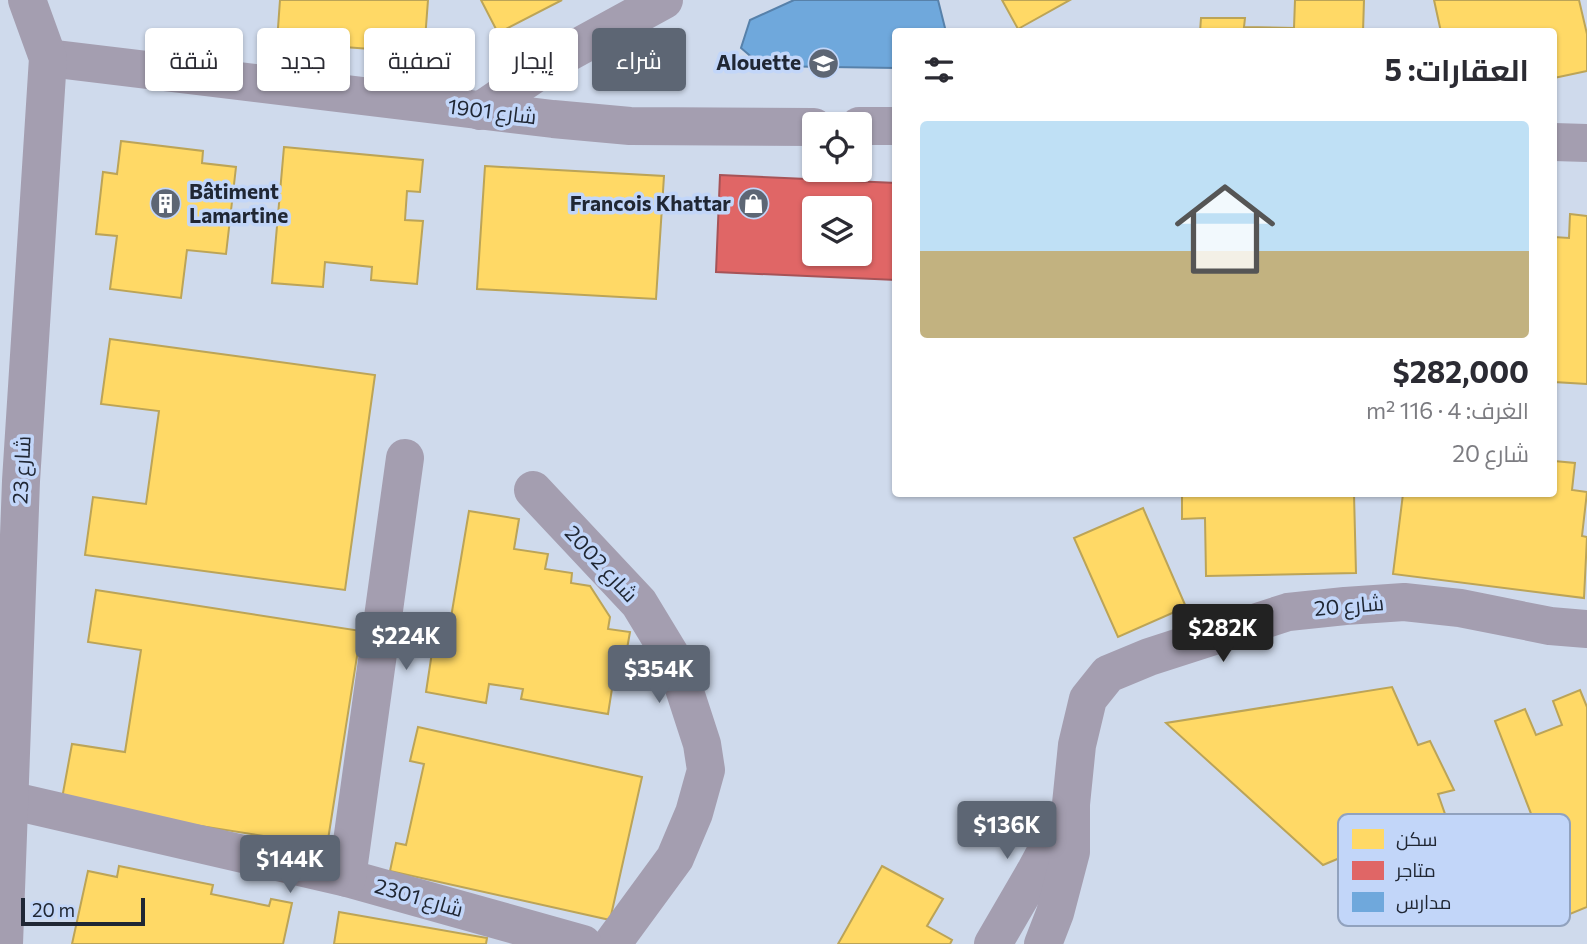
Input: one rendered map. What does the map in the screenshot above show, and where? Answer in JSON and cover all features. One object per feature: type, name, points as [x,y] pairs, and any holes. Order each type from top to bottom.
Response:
[{"type":"street","name":"شارع 23","points":[[4,944],[22,467],[48,58],[27,0]]},
{"type":"street","points":[[481,111],[560,57],[664,0]]},
{"type":"street","name":"شارع 1901","points":[[48,58],[481,111],[630,126],[802,127]]},
{"type":"street","points":[[872,126],[892,126]]},
{"type":"street","points":[[1557,142],[1587,143]]},
{"type":"street","points":[[347,878],[405,458]]},
{"type":"street","name":"شارع 2002","points":[[533,490],[639,603],[676,664],[702,744],[706,771],[694,813],[675,858],[611,944]]},
{"type":"street","name":"شارع 20","points":[[1043,944],[1055,913],[1071,852],[1071,804],[1077,745],[1088,699],[1108,674],[1149,657],[1288,612],[1404,601],[1460,608],[1550,626],[1587,629]]},
{"type":"street","name":"شارع 2301","points":[[9,800],[347,878],[583,944]]},
{"type":"street","points":[[993,944],[1071,804]]},
{"type":"building: سكن","points":[[280,0],[428,0],[426,28],[364,28],[364,49],[350,47],[350,28],[278,28]]},
{"type":"building: سكن","points":[[481,0],[562,0],[508,28],[495,28]]},
{"type":"building: سكن","points":[[1002,0],[1070,0],[1020,28]]},
{"type":"building: سكن","points":[[1295,0],[1364,0],[1363,28],[1294,28]]},
{"type":"building: سكن","points":[[1434,0],[1579,0],[1587,34],[1587,71],[1557,77],[1557,28],[1440,28]]},
{"type":"building: سكن","points":[[1201,18],[1245,18],[1244,27],[1294,28],[1200,28]]},
{"type":"building: سكن","name":"Bâtiment Lamartine","points":[[121,141],[203,151],[202,163],[236,167],[226,254],[187,250],[181,298],[110,289],[117,236],[96,234],[103,172],[117,174]]},
{"type":"building: سكن","points":[[284,147],[423,160],[420,192],[407,191],[405,220],[423,221],[417,284],[371,280],[372,267],[325,262],[323,287],[272,283]]},
{"type":"building: سكن","points":[[485,166],[664,176],[656,299],[477,289]]},
{"type":"building: سكن","points":[[1570,214],[1587,216],[1587,384],[1557,382],[1557,237],[1569,238]]},
{"type":"building: سكن","points":[[110,339],[375,375],[345,590],[85,555],[93,497],[146,504],[159,411],[101,404]]},
{"type":"building: سكن","points":[[1557,461],[1575,463],[1572,490],[1587,492],[1582,536],[1587,537],[1584,598],[1393,574],[1403,497],[1557,497]]},
{"type":"building: سكن","points":[[1182,497],[1354,497],[1356,573],[1206,576],[1205,518],[1182,519]]},
{"type":"building: سكن","points":[[1143,508],[1186,607],[1118,637],[1074,538]]},
{"type":"building: سكن","points":[[469,511],[519,519],[514,549],[548,554],[545,569],[572,573],[571,583],[590,586],[610,617],[608,629],[630,632],[622,677],[614,676],[608,714],[521,699],[523,689],[489,684],[486,703],[426,692],[434,639],[447,641]]},
{"type":"building: سكن","points":[[96,590],[361,631],[327,846],[61,804],[72,744],[125,752],[141,650],[88,642]]},
{"type":"building: سكن","points":[[1392,687],[1418,745],[1430,741],[1454,790],[1438,794],[1445,814],[1338,814],[1338,859],[1323,865],[1166,723]]},
{"type":"building: سكن","points":[[1580,690],[1587,707],[1587,907],[1570,914],[1570,814],[1531,814],[1495,721],[1525,709],[1536,735],[1562,725],[1553,701]]},
{"type":"building: سكن","points":[[418,727],[642,777],[610,920],[390,871],[396,843],[406,845],[424,764],[410,761]]},
{"type":"building: سكن","points":[[119,866],[213,885],[211,894],[269,906],[271,899],[292,903],[283,944],[72,944],[88,871],[117,877]]},
{"type":"building: سكن","points":[[882,866],[943,899],[927,926],[952,940],[950,944],[838,944]]},
{"type":"building: سكن","points":[[339,912],[487,938],[486,944],[334,944]]},
{"type":"building: متاجر","points":[[720,175],[802,179],[802,182],[892,183],[892,280],[716,272]]},
{"type":"building: مدارس","points":[[794,0],[938,0],[945,28],[892,28],[892,68],[762,66],[741,48],[750,20]]},
{"type":"place","name":"Alouette","points":[[824,63]]},
{"type":"place","name":"Bâtiment Lamartine","points":[[166,204]]},
{"type":"place","name":"Francois Khattar","points":[[754,204]]}]
